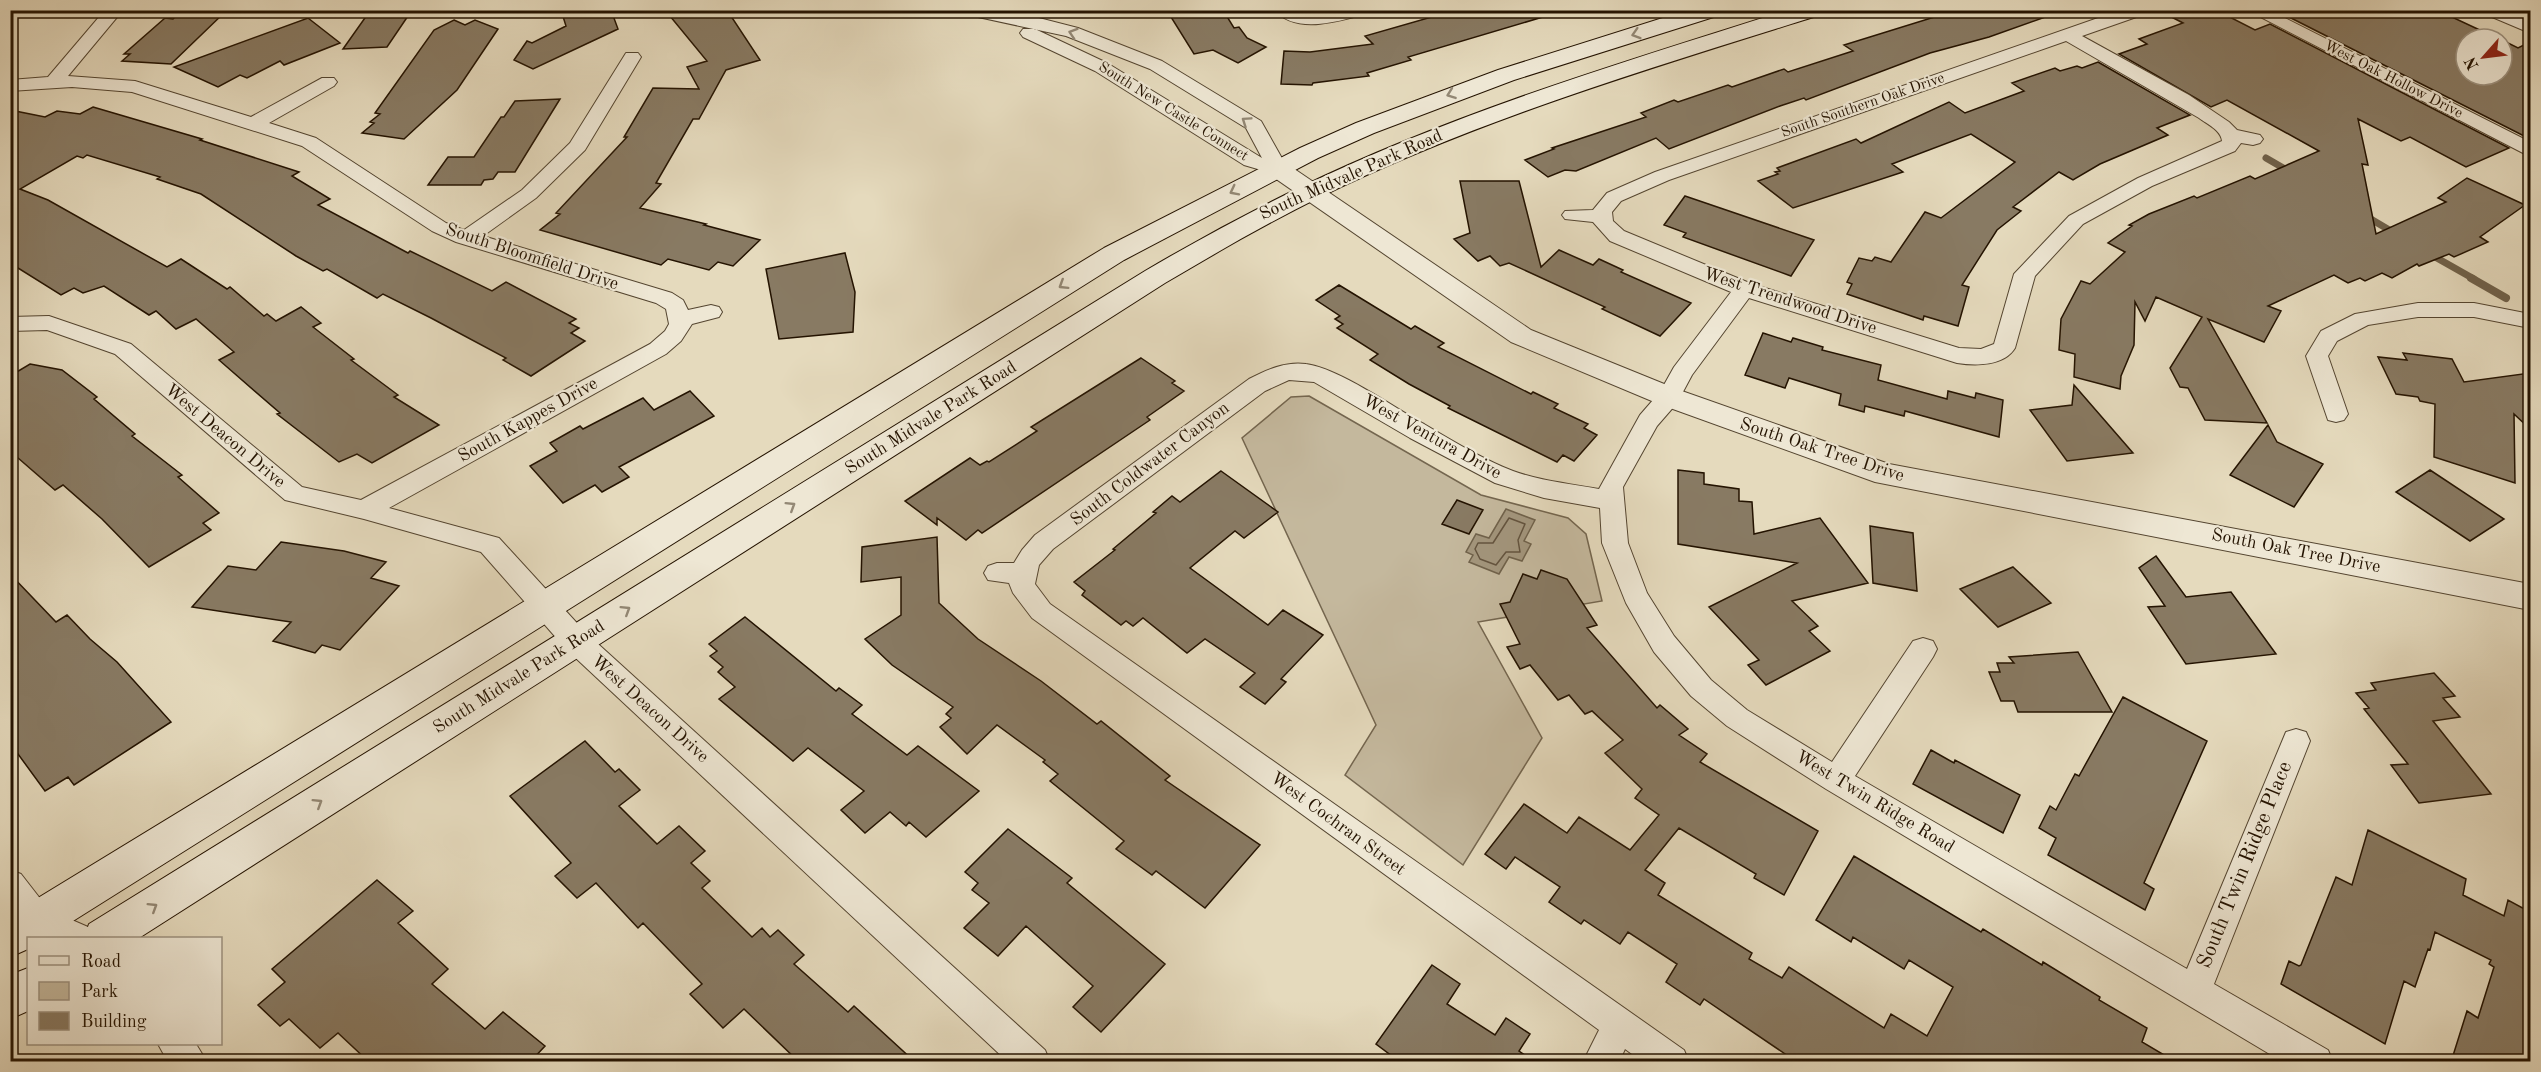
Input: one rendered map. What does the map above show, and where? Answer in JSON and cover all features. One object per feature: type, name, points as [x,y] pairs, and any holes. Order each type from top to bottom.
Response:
[{"type":"main road","name":"South Midvale Park Road","points":[[10,938],[1114,254],[1278,169],[1365,128],[1469,87],[1712,10]]},
{"type":"main road","name":"South Midvale Park Road","points":[[107,937],[1212,241],[1309,192],[1430,139],[1524,103],[1812,10]]},
{"type":"main road","points":[[10,999],[27,989]]},
{"type":"street","points":[[53,82],[115,10]]},
{"type":"street","name":"South New Castle Connect","points":[[969,10],[1072,32],[1156,65],[1254,125],[1278,169]]},
{"type":"street","points":[[1290,19],[1330,18],[1359,10]]},
{"type":"street","name":"South Southern Oak Drive","points":[[1601,218],[1605,206],[1614,197],[1662,176],[2139,10]]},
{"type":"street","name":"West Oak Hollow Drive","points":[[2255,10],[2530,149]]},
{"type":"street","points":[[2491,10],[2530,28]]},
{"type":"street","name":"South New Castle Connect","points":[[987,14],[1101,67],[1251,161],[1278,169]]},
{"type":"street","points":[[2010,370],[1991,355],[2004,348],[2025,274],[2076,220],[2145,182],[2228,147],[2232,142],[2228,130],[2201,111],[2069,36]]},
{"type":"street","points":[[467,238],[529,194],[578,146],[632,57]]},
{"type":"street","name":"South Bloomfield Drive","points":[[10,86],[53,82],[105,82],[135,87],[309,142],[439,227],[467,238],[664,298],[675,305],[681,319]]},
{"type":"street","points":[[254,124],[328,82]]},
{"type":"street","points":[[2231,135],[2253,138]]},
{"type":"street","name":"South Oak Tree Drive","points":[[1278,169],[1521,336],[1669,397],[1886,474],[2503,590],[2530,597]]},
{"type":"street","points":[[1572,215],[1601,218]]},
{"type":"street","name":"West Trendwood Drive","points":[[1601,218],[1607,230],[1628,242],[1744,289],[1957,355],[1981,357],[1991,355]]},
{"type":"street","name":"West Twin Ridge Road","points":[[1744,289],[1682,372],[1669,397],[1648,421],[1611,487],[1615,543],[1635,596],[1664,644],[1701,688],[1737,718],[1836,780],[2316,1062]]},
{"type":"street","points":[[2336,414],[2317,357],[2329,336],[2363,319],[2418,310],[2462,310],[2530,321]]},
{"type":"street","points":[[681,319],[711,312]]},
{"type":"street","name":"South Kappes Drive","points":[[364,510],[658,349],[673,337],[682,324],[681,319]]},
{"type":"street","name":"West Deacon Drive","points":[[10,324],[49,323],[123,349],[294,495],[364,510],[490,544],[576,641],[1034,1062]]},
{"type":"street","name":"West Ventura Drive","points":[[1296,364],[1322,375],[1418,432],[1504,477],[1544,489],[1613,501]]},
{"type":"street","name":"South Coldwater Canyon","points":[[1010,573],[1044,542],[1257,385],[1296,364]]},
{"type":"street","name":"West Cochran Street","points":[[1010,573],[1041,611],[1672,1062]]},
{"type":"street","points":[[1836,780],[1923,649]]},
{"type":"street","name":"South Twin Ridge Place","points":[[2194,990],[2296,741]]},
{"type":"street","points":[[10,884],[38,920],[73,937]]},
{"type":"street","points":[[1600,1062],[1620,1025]]},
{"type":"street","points":[[176,1045],[190,1062]]},
{"type":"green space","points":[[1309,396],[1481,495],[1568,518],[1586,534],[1602,601],[1478,622],[1542,738],[1463,865],[1345,775],[1376,725],[1242,438],[1291,397]]},
{"type":"water","points":[[1506,509],[1535,520],[1524,541],[1531,544],[1522,561],[1509,557],[1499,574],[1469,562],[1473,555],[1466,552],[1476,534],[1489,538]]},
{"type":"building","points":[[191,10],[227,10],[171,64],[122,61],[130,54],[124,54],[165,18],[173,19],[179,13],[188,13]]},
{"type":"building","points":[[561,10],[611,10],[618,29],[533,69],[514,60],[527,41],[532,43],[566,26]]},
{"type":"building","points":[[665,10],[727,10],[760,60],[726,70],[699,119],[693,119],[656,183],[661,184],[640,208],[760,240],[733,266],[718,262],[709,270],[668,259],[661,265],[540,230],[560,214],[556,213],[627,137],[624,137],[653,88],[699,89],[687,67],[707,61]]},
{"type":"building","points":[[1206,10],[1223,10],[1234,28],[1239,27],[1247,38],[1266,47],[1238,63],[1213,50],[1194,54],[1171,17]]},
{"type":"building","points":[[1456,10],[1542,10],[1543,17],[1408,57],[1411,60],[1367,73],[1369,76],[1313,83],[1312,85],[1281,84],[1284,51],[1310,52],[1373,44],[1365,36]]},
{"type":"building","points":[[1957,10],[2054,10],[2054,14],[1989,37],[1930,53],[1806,100],[1804,98],[1780,106],[1669,149],[1656,138],[1576,171],[1565,170],[1548,177],[1525,160],[1554,149],[1552,148],[1646,117],[1641,113],[1674,100],[1678,102],[1728,85],[1732,87],[1784,69],[1788,72],[1853,51],[1844,45]]},
{"type":"building","points":[[2158,10],[2216,10],[2255,30],[2270,24],[2509,148],[2466,167],[2410,137],[2401,141],[2358,119],[2368,165],[2362,164],[2376,234],[2446,202],[2438,198],[2467,178],[2525,205],[2480,237],[2488,242],[2454,257],[2449,254],[2419,266],[2417,264],[2392,278],[2382,273],[2365,281],[2360,278],[2348,283],[2334,275],[2268,306],[2281,311],[2264,342],[2208,319],[2267,423],[2205,420],[2188,388],[2180,387],[2170,368],[2202,317],[2156,297],[2145,321],[2135,302],[2134,345],[2121,376],[2120,389],[2074,377],[2075,354],[2059,350],[2061,319],[2081,281],[2090,284],[2125,252],[2108,243],[2132,226],[2129,225],[2149,214],[2194,196],[2197,198],[2250,176],[2255,179],[2319,151],[2227,100],[2211,107],[2119,54],[2147,44],[2139,39],[2183,23]]},
{"type":"building","points":[[2308,10],[2437,10],[2473,27],[2454,27],[2454,87],[2514,87],[2514,46],[2518,48],[2530,42],[2530,139],[2289,17]]},
{"type":"building","points":[[410,13],[387,47],[343,49],[367,15]]},
{"type":"building","points":[[308,18],[340,43],[284,65],[280,61],[247,78],[240,75],[218,87],[174,67]]},
{"type":"building","points":[[454,20],[465,25],[475,20],[498,29],[457,90],[404,139],[362,133],[374,123],[370,122],[380,114],[375,113],[434,30]]},
{"type":"building","points":[[2098,62],[2190,115],[2157,128],[2168,135],[2100,164],[2073,180],[2059,172],[2013,207],[2021,211],[1997,230],[1962,285],[1969,287],[1958,326],[1924,316],[1923,320],[1847,294],[1852,284],[1847,282],[1859,258],[1872,261],[1875,257],[1891,262],[1925,212],[1941,218],[2015,162],[1971,134],[1892,164],[1903,172],[1793,208],[1758,181],[1778,174],[1775,172],[1780,171],[1777,168],[1856,139],[1861,143],[1949,102],[1965,113],[2024,91],[2012,83],[2055,68],[2060,71],[2077,66],[2082,68]]},
{"type":"building","points":[[560,99],[515,172],[498,172],[493,179],[484,180],[481,185],[428,185],[448,157],[474,157],[501,117],[504,117],[515,101]]},
{"type":"building","points":[[93,107],[202,139],[200,140],[299,172],[292,176],[330,199],[318,205],[408,253],[410,251],[492,291],[506,282],[576,319],[569,323],[579,328],[571,333],[585,341],[531,376],[503,360],[506,358],[431,318],[383,294],[377,298],[327,269],[323,271],[201,194],[157,179],[160,177],[87,155],[83,158],[77,156],[20,189],[48,200],[167,267],[181,259],[227,289],[230,287],[264,316],[267,314],[276,321],[301,307],[321,323],[313,327],[354,359],[351,360],[398,395],[394,397],[439,425],[372,463],[357,454],[339,462],[277,414],[280,413],[219,360],[234,352],[196,319],[176,329],[156,311],[149,315],[104,286],[83,293],[74,288],[61,295],[10,263],[10,110],[45,117],[57,111],[80,114]]},
{"type":"building","points":[[1460,181],[1519,181],[1541,267],[1559,250],[1593,265],[1599,259],[1623,270],[1621,272],[1691,303],[1660,336],[1602,309],[1605,307],[1509,263],[1500,266],[1490,256],[1478,261],[1454,239],[1470,233]]},
{"type":"building","points":[[1685,196],[1814,240],[1791,276],[1683,237],[1686,233],[1664,225]]},
{"type":"building","points":[[845,253],[855,292],[853,332],[779,339],[766,269]]},
{"type":"building","points":[[1339,285],[1411,329],[1415,326],[1444,343],[1438,347],[1531,394],[1533,392],[1558,404],[1554,408],[1588,424],[1584,428],[1597,435],[1574,461],[1563,455],[1557,462],[1448,408],[1450,406],[1370,360],[1378,354],[1337,328],[1343,324],[1335,319],[1340,316],[1316,300]]},
{"type":"building","points":[[1763,333],[1791,342],[1793,338],[1823,347],[1822,350],[1881,365],[1878,380],[1947,399],[1948,391],[1975,398],[1976,393],[2003,400],[1999,437],[1905,411],[1904,416],[1865,406],[1864,412],[1839,405],[1841,394],[1789,378],[1785,388],[1745,375]]},
{"type":"building","points":[[2403,353],[2452,359],[2464,382],[2530,373],[2530,429],[2514,414],[2515,483],[2434,457],[2435,404],[2420,401],[2418,397],[2396,394],[2378,357],[2407,360]]},
{"type":"building","points":[[1141,358],[1175,381],[1172,383],[1184,391],[1147,417],[1150,420],[982,533],[978,530],[966,540],[937,518],[937,525],[905,501],[970,458],[980,465],[989,462],[1037,431],[1031,427]]},
{"type":"building","points":[[30,364],[62,370],[97,397],[94,399],[135,434],[132,436],[182,475],[178,477],[219,513],[203,523],[211,530],[149,567],[102,519],[63,485],[55,490],[10,451],[10,376]]},
{"type":"building","points":[[2074,385],[2133,453],[2067,461],[2030,410],[2072,405]]},
{"type":"building","points":[[690,391],[714,416],[619,467],[629,477],[602,492],[595,485],[563,503],[530,466],[557,451],[550,443],[580,426],[583,429],[643,398],[654,410]]},
{"type":"building","points":[[2268,425],[2277,442],[2323,464],[2294,507],[2230,475]]},
{"type":"building","points":[[1678,470],[1704,473],[1704,484],[1739,489],[1739,501],[1752,502],[1754,534],[1820,518],[1868,583],[1792,601],[1818,626],[1809,631],[1830,651],[1766,685],[1748,665],[1759,660],[1709,607],[1797,563],[1678,544]]},
{"type":"building","points":[[2430,470],[2504,519],[2470,541],[2396,492]]},
{"type":"building","points":[[1221,471],[1278,512],[1244,538],[1235,531],[1190,568],[1268,625],[1283,610],[1323,635],[1281,679],[1286,682],[1265,704],[1240,687],[1255,673],[1205,639],[1187,653],[1143,618],[1133,626],[1126,621],[1121,625],[1082,595],[1085,591],[1074,582],[1115,550],[1113,549],[1156,513],[1153,512],[1172,496],[1180,502]]},
{"type":"building","points":[[1457,500],[1483,510],[1469,534],[1442,524]]},
{"type":"building","points":[[1870,526],[1913,533],[1917,591],[1873,583]]},
{"type":"building","points":[[937,537],[939,603],[978,639],[1041,681],[1097,724],[1101,721],[1170,776],[1165,780],[1260,845],[1205,908],[1156,871],[1152,875],[1116,849],[1124,841],[1050,781],[1058,774],[1043,762],[1045,760],[997,725],[967,754],[940,727],[951,718],[946,714],[953,707],[892,665],[865,639],[901,615],[901,577],[861,582],[862,547]]},
{"type":"building","points":[[281,542],[344,551],[386,562],[371,578],[399,586],[340,650],[322,645],[315,653],[273,641],[291,622],[192,607],[228,566],[256,570]]},
{"type":"building","points":[[2156,556],[2186,597],[2231,592],[2276,654],[2186,664],[2148,607],[2165,606],[2139,568]]},
{"type":"building","points":[[2013,567],[2051,603],[1998,627],[1960,589]]},
{"type":"building","points":[[1541,570],[1567,579],[1597,625],[1587,628],[1657,708],[1660,705],[1688,729],[1679,735],[1707,754],[1700,762],[1818,831],[1784,895],[1754,878],[1756,874],[1679,828],[1645,870],[1665,883],[1658,895],[1752,953],[1749,959],[1782,978],[1789,967],[1884,1028],[1891,1014],[1927,1036],[1953,987],[1909,960],[1904,969],[1853,937],[1851,942],[1816,920],[1854,856],[1981,932],[1983,929],[2100,997],[2099,1000],[2147,1028],[2142,1042],[2176,1062],[1797,1062],[1704,999],[1700,1005],[1666,982],[1677,964],[1628,932],[1620,944],[1584,920],[1581,924],[1549,902],[1560,887],[1515,857],[1506,869],[1485,854],[1524,804],[1567,833],[1579,817],[1630,850],[1659,815],[1635,798],[1642,789],[1605,753],[1623,740],[1592,711],[1585,714],[1569,695],[1558,700],[1530,665],[1520,669],[1507,647],[1520,644],[1500,604],[1510,602],[1523,574],[1537,579]]},
{"type":"building","points":[[10,574],[56,622],[67,615],[117,662],[171,722],[74,785],[68,777],[45,791],[10,743]]},
{"type":"building","points":[[745,617],[836,691],[839,688],[862,705],[852,714],[907,755],[918,746],[979,791],[926,837],[909,822],[906,826],[890,812],[865,833],[841,810],[864,791],[808,748],[793,761],[719,699],[735,687],[718,672],[723,667],[710,656],[717,651],[709,644]]},
{"type":"building","points":[[2078,652],[2112,712],[2018,712],[2014,701],[2001,701],[1989,672],[2000,672],[1997,663],[2014,663],[2009,657]]},
{"type":"building","points":[[2434,673],[2455,696],[2443,698],[2460,717],[2433,721],[2491,794],[2419,803],[2391,765],[2408,764],[2364,709],[2369,708],[2356,693],[2376,690],[2371,683]]},
{"type":"building","points":[[2123,697],[2207,741],[2144,883],[2154,889],[2145,910],[2048,855],[2056,838],[2039,828],[2050,806],[2056,810],[2075,774],[2079,776]]},
{"type":"building","points":[[585,741],[615,772],[619,769],[640,790],[619,806],[657,844],[679,826],[705,851],[691,863],[710,881],[702,888],[752,937],[762,928],[770,937],[778,930],[804,955],[794,964],[848,1012],[854,1006],[915,1062],[799,1062],[744,1009],[723,1028],[690,994],[702,984],[643,923],[638,928],[596,883],[577,898],[555,876],[571,863],[510,796]]},
{"type":"building","points":[[1931,750],[1954,763],[1955,760],[2020,795],[2003,833],[1913,784]]},
{"type":"building","points":[[1008,829],[1072,878],[1067,883],[1165,964],[1101,1032],[1073,1007],[1093,986],[1026,926],[998,956],[964,928],[989,903],[972,890],[978,883],[965,872]]},
{"type":"building","points":[[2368,830],[2466,879],[2463,895],[2504,916],[2508,900],[2530,912],[2530,1062],[2451,1062],[2467,1011],[2478,1018],[2494,967],[2489,964],[2491,960],[2435,932],[2415,987],[2404,981],[2385,1044],[2281,984],[2289,961],[2301,965],[2336,877],[2352,885]]},
{"type":"building","points":[[377,880],[413,911],[398,923],[448,969],[432,984],[485,1029],[503,1012],[545,1046],[530,1062],[369,1062],[338,1033],[320,1048],[289,1019],[280,1026],[258,1005],[285,982],[272,969]]},
{"type":"building","points":[[1432,965],[1460,984],[1447,1004],[1495,1035],[1506,1018],[1530,1034],[1519,1051],[1535,1062],[1400,1062],[1376,1044]]},
{"type":"waterway","points":[[2266,158],[2292,173]]},
{"type":"waterway","points":[[2364,215],[2396,234]]},
{"type":"waterway","points":[[2428,253],[2474,279]]},
{"type":"waterway","points":[[2471,278],[2506,298]]}]
